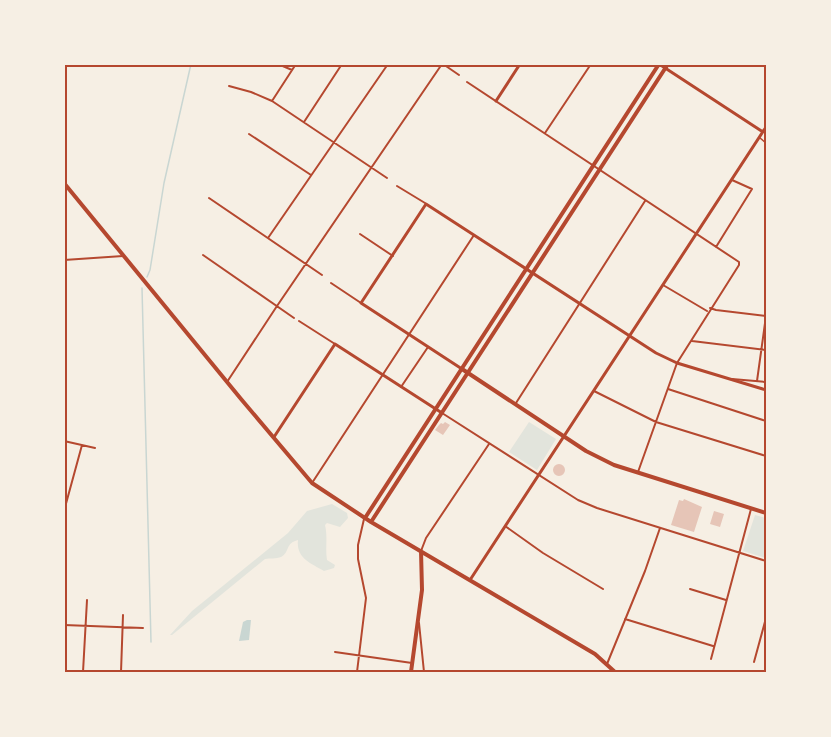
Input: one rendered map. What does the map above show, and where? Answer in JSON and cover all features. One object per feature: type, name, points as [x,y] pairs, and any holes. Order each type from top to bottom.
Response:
[{"type":"main road","points":[[364,518],[659,65]]},
{"type":"main road","points":[[371,522],[667,67]]},
{"type":"main road","points":[[64,183],[312,483],[364,518],[595,654],[614,671]]},
{"type":"main road","points":[[497,315],[503,318]]},
{"type":"main road","points":[[462,369],[514,405],[599,458],[638,473],[766,513]]},
{"type":"main road","points":[[411,672],[419,620],[421,551]]},
{"type":"street","points":[[278,64],[292,70]]},
{"type":"street","points":[[272,101],[296,64]]},
{"type":"street","points":[[303,122],[342,64]]},
{"type":"street","points":[[268,238],[388,64]]},
{"type":"street","points":[[227,382],[443,64],[459,75]]},
{"type":"street","points":[[496,101],[520,64]]},
{"type":"street","points":[[545,133],[591,64]]},
{"type":"street","points":[[659,65],[667,67],[763,132]]},
{"type":"street","points":[[467,82],[739,263],[677,363],[638,473]]},
{"type":"street","points":[[229,86],[272,101],[387,178]]},
{"type":"street","points":[[470,580],[766,127]]},
{"type":"street","points":[[249,134],[311,175]]},
{"type":"street","points":[[716,247],[752,189],[732,180]]},
{"type":"street","points":[[397,186],[677,363],[766,390]]},
{"type":"street","points":[[208,198],[322,275]]},
{"type":"street","points":[[514,405],[645,201]]},
{"type":"street","points":[[361,303],[426,204]]},
{"type":"street","points":[[360,234],[393,256]]},
{"type":"street","points":[[312,483],[474,235]]},
{"type":"street","points":[[203,255],[294,318]]},
{"type":"street","points":[[64,260],[126,256]]},
{"type":"street","points":[[332,283],[462,369]]},
{"type":"street","points":[[663,285],[708,312]]},
{"type":"street","points":[[710,308],[766,316],[757,381]]},
{"type":"street","points":[[300,321],[578,500],[766,561]]},
{"type":"street","points":[[691,340],[766,350]]},
{"type":"street","points":[[274,437],[334,344]]},
{"type":"street","points":[[401,387],[428,347]]},
{"type":"street","points":[[732,379],[766,382]]},
{"type":"street","points":[[668,389],[766,421]]},
{"type":"street","points":[[594,391],[656,422],[766,456]]},
{"type":"street","points":[[64,441],[95,448]]},
{"type":"street","points":[[421,551],[426,538],[489,444]]},
{"type":"street","points":[[64,511],[82,445]]},
{"type":"street","points":[[711,659],[752,508]]},
{"type":"street","points":[[357,672],[366,598],[358,559],[358,545],[364,518]]},
{"type":"street","points":[[362,526],[371,522]]},
{"type":"street","points":[[505,526],[543,554],[603,589]]},
{"type":"street","points":[[607,664],[660,528]]},
{"type":"street","points":[[690,589],[726,600]]},
{"type":"street","points":[[83,672],[87,600]]},
{"type":"street","points":[[121,672],[123,615]]},
{"type":"street","points":[[754,662],[766,618]]},
{"type":"street","points":[[419,620],[424,672]]},
{"type":"street","points":[[625,620],[713,646]]},
{"type":"street","points":[[64,625],[143,628]]},
{"type":"street","points":[[334,652],[412,663]]},
{"type":"street","points":[[590,672],[614,671]]},
{"type":"lane","points":[[759,137],[766,143]]},
{"type":"shaded area","points":[[529,422],[556,439],[537,470],[509,452]]},
{"type":"shaded area","points":[[332,504],[347,513],[348,518],[340,527],[327,523],[325,525],[327,560],[335,565],[334,568],[324,571],[309,562],[299,551],[298,540],[294,541],[284,555],[279,558],[265,559],[170,635],[192,611],[288,533],[307,511]]},
{"type":"shaded area","points":[[755,515],[766,518],[766,558],[743,551]]},
{"type":"shaded area","points":[[251,620],[249,640],[239,641],[243,622]]},
{"type":"building","points":[[445,422],[450,425],[443,435],[435,430]]},
{"type":"building","points":[[559,464],[565,470],[559,476],[553,470]]},
{"type":"building","points":[[684,499],[702,507],[694,532],[671,525],[679,500]]},
{"type":"building","points":[[714,511],[724,514],[720,527],[710,524]]},
{"type":"waterway","points":[[147,277],[164,183],[191,64]]},
{"type":"waterway","points":[[142,288],[151,642]]}]
